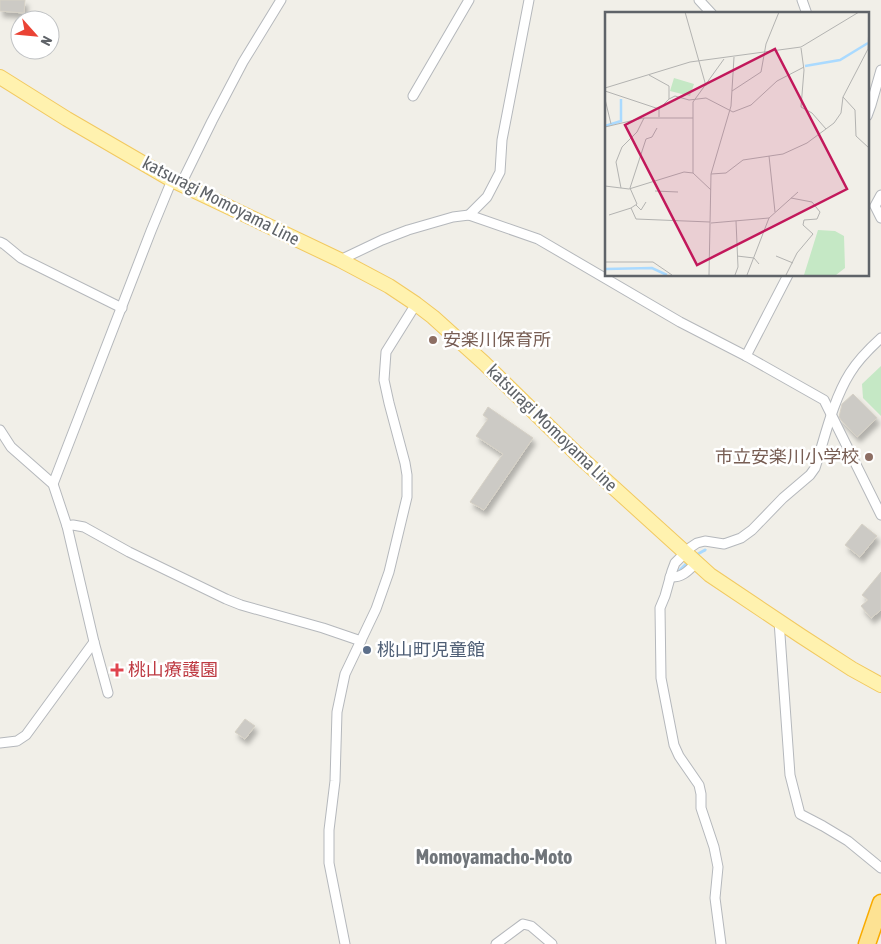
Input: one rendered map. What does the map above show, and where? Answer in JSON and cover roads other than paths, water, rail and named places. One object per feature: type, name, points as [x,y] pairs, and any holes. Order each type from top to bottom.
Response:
[{"type":"highway","points":[[866,944],[881,902]]},
{"type":"main road","name":"katsuragi Momoyama Line","points":[[0,77],[67,119],[177,182],[390,286],[416,304],[484,363],[581,458],[710,575],[852,669],[881,685]]},
{"type":"street","points":[[53,484],[150,231],[243,62],[281,0]]},
{"type":"street","points":[[413,96],[469,0]]},
{"type":"street","points":[[469,215],[487,197],[500,172],[502,140],[529,0]]},
{"type":"street","points":[[699,0],[710,12]]},
{"type":"street","points":[[802,0],[806,12]]},
{"type":"street","points":[[868,111],[881,70]]},
{"type":"street","points":[[881,196],[871,206],[881,218]]},
{"type":"street","points":[[340,260],[408,230],[469,215],[538,239],[680,322],[746,356],[824,400],[877,502],[881,515]]},
{"type":"street","points":[[0,242],[21,258],[122,308]]},
{"type":"street","points":[[746,356],[787,276]]},
{"type":"street","points":[[345,944],[329,863],[335,781],[337,712],[345,674],[376,609],[389,572],[407,497],[405,463],[388,403],[384,380],[386,352],[416,304]]},
{"type":"street","points":[[721,944],[715,898],[718,867],[714,847],[702,808],[699,785],[679,756],[674,745],[661,678],[660,608],[675,563],[691,546],[704,541],[724,544],[741,538],[752,530],[783,498],[810,475],[815,468],[831,416],[845,381],[851,371],[881,338]]},
{"type":"street","points":[[0,430],[11,447],[53,484],[67,526],[108,694]]},
{"type":"street","points":[[67,526],[84,527],[129,552],[241,605],[361,640]]},
{"type":"street","points":[[670,578],[684,575],[696,562]]},
{"type":"street","points":[[779,622],[790,775],[800,814],[848,841],[881,868]]},
{"type":"street","points":[[0,743],[17,741],[26,735],[94,642]]},
{"type":"street","points":[[496,944],[523,924],[531,926],[552,944]]},
{"type":"waterway","points":[[696,555],[705,550]]},
{"type":"waterway","points":[[680,570],[687,563]]},
{"type":"place","name":"安楽川保育所","points":[[433,340]]},
{"type":"place","name":"市立安楽川小学校","points":[[869,457]]},
{"type":"place","name":"桃山町児童館","points":[[367,650]]},
{"type":"place","name":"桃山療護園","points":[[117,670]]},
{"type":"district","name":"Momoyamacho-Moto","points":[[494,857]]}]
